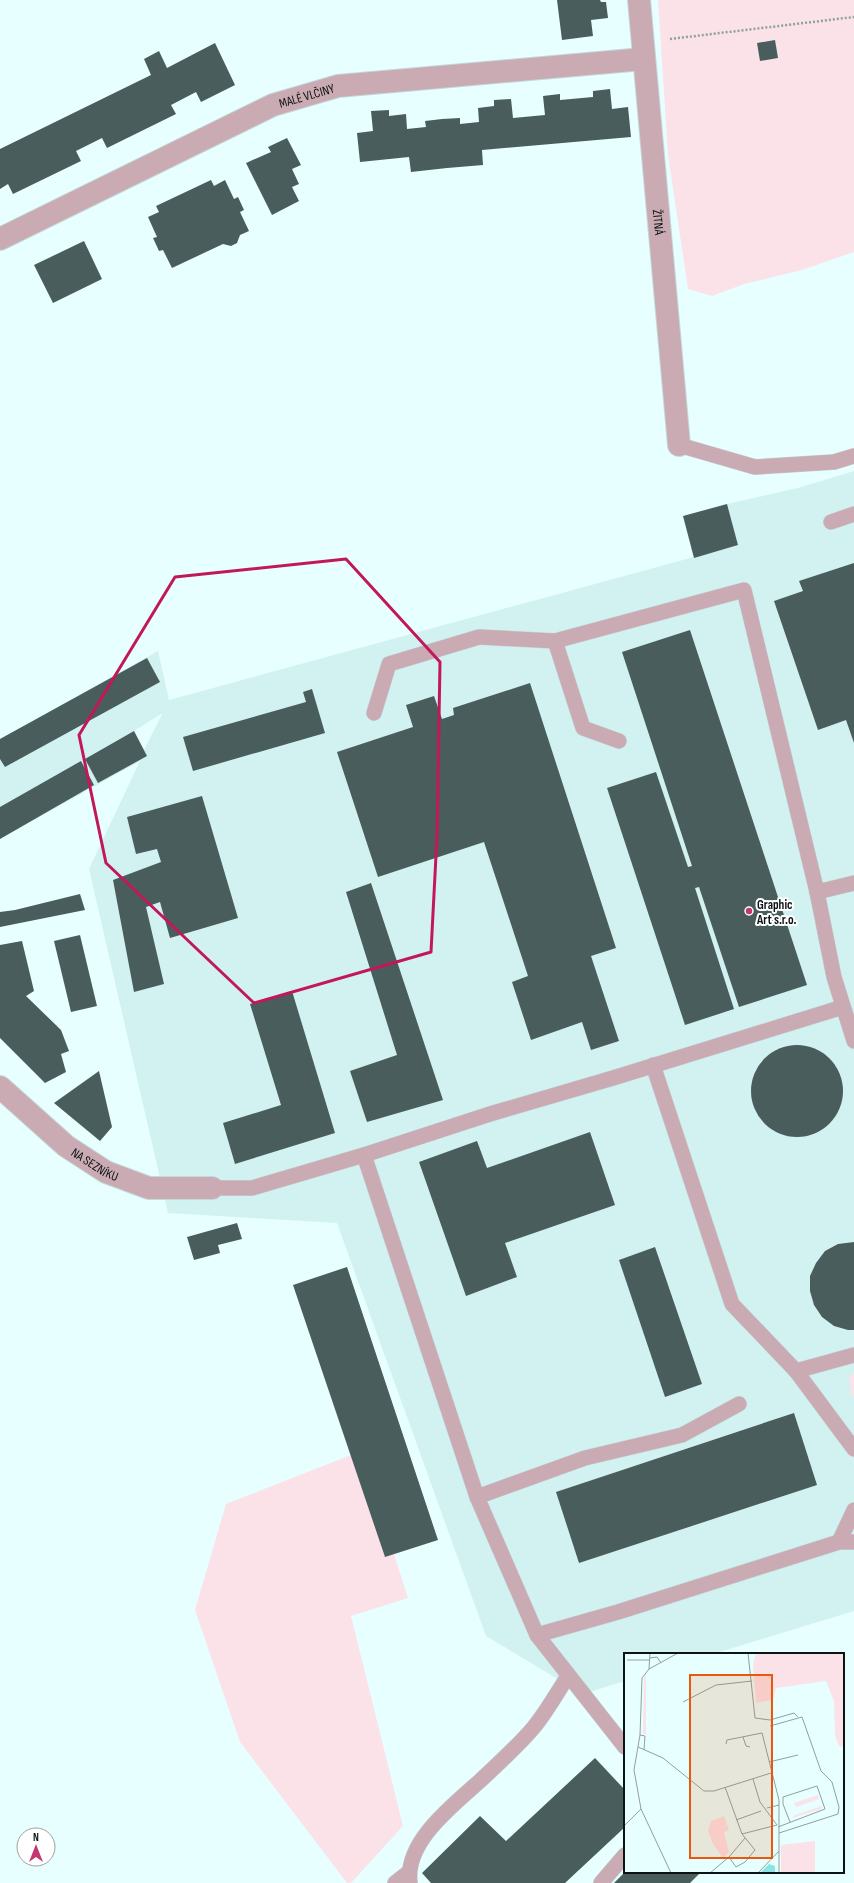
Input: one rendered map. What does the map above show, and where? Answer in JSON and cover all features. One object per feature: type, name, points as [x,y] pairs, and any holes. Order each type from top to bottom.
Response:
[{"type":"street","name":"ŽITNÁ","points":[[639,0],[642,51],[679,445]]},
{"type":"street","name":"MALÉ VLČINY","points":[[0,239],[273,105],[338,86],[642,51]]},
{"type":"street","name":"NA SEZNÍKU","points":[[0,1087],[66,1146],[106,1172],[149,1188],[212,1188]]},
{"type":"lane","points":[[679,445],[756,467],[834,462],[854,456]]},
{"type":"lane","points":[[831,522],[854,514]]},
{"type":"lane","points":[[374,713],[389,664],[479,637],[555,641],[744,590],[817,892],[834,977],[854,1041]]},
{"type":"lane","points":[[555,641],[583,728],[619,741]]},
{"type":"lane","points":[[817,892],[854,883]]},
{"type":"lane","points":[[212,1188],[252,1188],[364,1155],[490,1114],[843,1007]]},
{"type":"lane","points":[[653,1065],[732,1304],[796,1371],[854,1449]]},
{"type":"lane","points":[[364,1155],[477,1497],[537,1634],[624,1747]]},
{"type":"lane","points":[[796,1371],[854,1355]]},
{"type":"lane","points":[[477,1497],[585,1458],[682,1435],[739,1404]]},
{"type":"lane","points":[[537,1634],[618,1612],[847,1542],[854,1510]]},
{"type":"lane","points":[[395,1883],[409,1878],[419,1844],[442,1814],[483,1778],[534,1727],[568,1676]]},
{"type":"lane","points":[[601,1883],[624,1856]]},
{"type":"path","points":[[642,51],[854,16]]},
{"type":"highlighted area","points":[[346,559],[440,662],[437,836],[431,952],[254,1003],[106,863],[79,735],[175,577]]},
{"type":"shaded area","points":[[658,0],[854,0],[854,252],[802,270],[744,284],[712,296],[688,289],[668,155]]},
{"type":"shaded area","points":[[854,471],[854,1611],[716,1653],[624,1653],[624,1681],[583,1694],[486,1636],[337,1223],[168,1213],[89,869],[140,761],[0,839],[0,739],[158,651],[169,700],[738,545],[727,504],[798,488]],"holes":[[[162,714],[144,750],[134,731]]]},
{"type":"shaded area","points":[[854,1372],[854,1398],[851,1394],[849,1378]]},
{"type":"shaded area","points":[[351,1455],[385,1557],[394,1554],[408,1598],[351,1616],[403,1826],[351,1883],[347,1883],[240,1742],[195,1610],[226,1504]]},
{"type":"building","points":[[557,0],[600,0],[601,2],[606,2],[608,18],[591,20],[593,36],[562,40]]},
{"type":"building","points":[[775,40],[778,58],[760,61],[757,43]]},
{"type":"building","points":[[215,43],[235,85],[201,102],[196,92],[171,105],[176,114],[107,148],[102,138],[76,151],[81,161],[13,194],[8,184],[0,189],[0,149],[151,75],[144,59],[159,51],[167,68]]},
{"type":"building","points":[[610,89],[612,109],[628,107],[631,137],[482,150],[483,165],[411,172],[409,157],[360,162],[357,133],[373,131],[371,111],[389,110],[389,116],[406,114],[407,129],[426,127],[425,121],[442,119],[460,118],[460,124],[479,122],[478,108],[494,106],[494,100],[511,99],[513,118],[545,115],[543,96],[560,94],[560,100],[593,97],[593,91]]},
{"type":"building","points":[[287,138],[301,165],[292,169],[299,184],[292,187],[299,201],[272,215],[246,163],[271,152],[268,147]]},
{"type":"building","points":[[211,180],[214,186],[225,180],[234,199],[238,197],[244,210],[240,212],[249,231],[240,235],[237,243],[231,246],[223,244],[172,268],[163,250],[159,251],[153,238],[157,237],[148,217],[159,212],[156,206]]},
{"type":"building","points":[[84,241],[102,279],[53,303],[34,265]]},
{"type":"building","points":[[727,504],[738,545],[694,558],[683,516]]},
{"type":"building","points":[[854,563],[854,743],[846,720],[818,730],[774,601],[803,591],[799,581]]},
{"type":"building","points":[[690,630],[807,985],[739,1007],[699,887],[695,888],[734,1009],[685,1025],[607,788],[656,772],[688,867],[692,866],[622,652]]},
{"type":"building","points":[[147,658],[160,682],[5,767],[0,759],[0,739]]},
{"type":"building","points":[[530,683],[616,948],[591,956],[619,1041],[591,1050],[582,1022],[531,1040],[512,982],[528,976],[484,842],[378,877],[337,752],[413,727],[406,705],[434,696],[442,719],[454,715],[453,708]]},
{"type":"building","points":[[312,689],[325,733],[193,771],[183,737],[306,702],[303,692]]},
{"type":"building","points":[[134,731],[147,756],[98,783],[85,759]]},
{"type":"building","points":[[81,761],[94,785],[0,839],[0,807]]},
{"type":"building","points":[[202,796],[238,918],[170,938],[160,902],[146,907],[164,984],[134,992],[113,880],[161,862],[157,849],[136,854],[127,817]]},
{"type":"building","points":[[371,883],[443,1100],[367,1122],[350,1071],[397,1055],[346,892]]},
{"type":"building","points":[[80,894],[85,910],[0,927],[0,912],[15,910]]},
{"type":"building","points":[[80,935],[97,1006],[71,1012],[54,941]]},
{"type":"building","points":[[22,941],[34,991],[26,996],[61,1030],[69,1051],[61,1054],[66,1072],[45,1083],[0,1038],[0,945]]},
{"type":"building","points":[[292,991],[335,1133],[235,1164],[223,1123],[281,1105],[250,1004]]},
{"type":"building","points":[[797,1045],[806,1046],[823,1053],[835,1065],[842,1082],[842,1100],[835,1117],[823,1129],[806,1136],[797,1137],[788,1136],[771,1129],[759,1117],[752,1100],[751,1091],[752,1082],[759,1065],[771,1053],[788,1046]]},
{"type":"building","points":[[99,1071],[112,1127],[100,1141],[54,1103]]},
{"type":"building","points":[[590,1132],[615,1205],[505,1243],[517,1277],[466,1296],[419,1162],[477,1141],[487,1168]]},
{"type":"building","points":[[237,1223],[242,1239],[218,1245],[220,1253],[194,1260],[187,1237]]},
{"type":"building","points":[[854,1242],[854,1330],[848,1330],[834,1326],[822,1317],[814,1305],[810,1291],[810,1276],[816,1263],[825,1251],[838,1244]]},
{"type":"building","points":[[655,1247],[702,1384],[665,1397],[619,1260]]},
{"type":"building","points":[[347,1267],[438,1540],[385,1557],[293,1285]]},
{"type":"building","points":[[794,1413],[817,1485],[579,1563],[556,1492]]},
{"type":"building","points":[[595,1758],[624,1789],[624,1828],[565,1883],[431,1883],[422,1873],[480,1816],[506,1841]]},
{"type":"building","points":[[624,1873],[700,1873],[690,1883],[614,1883]]},
{"type":"place","name":"Graphic Art s.r.o.","points":[[749,911]]}]
